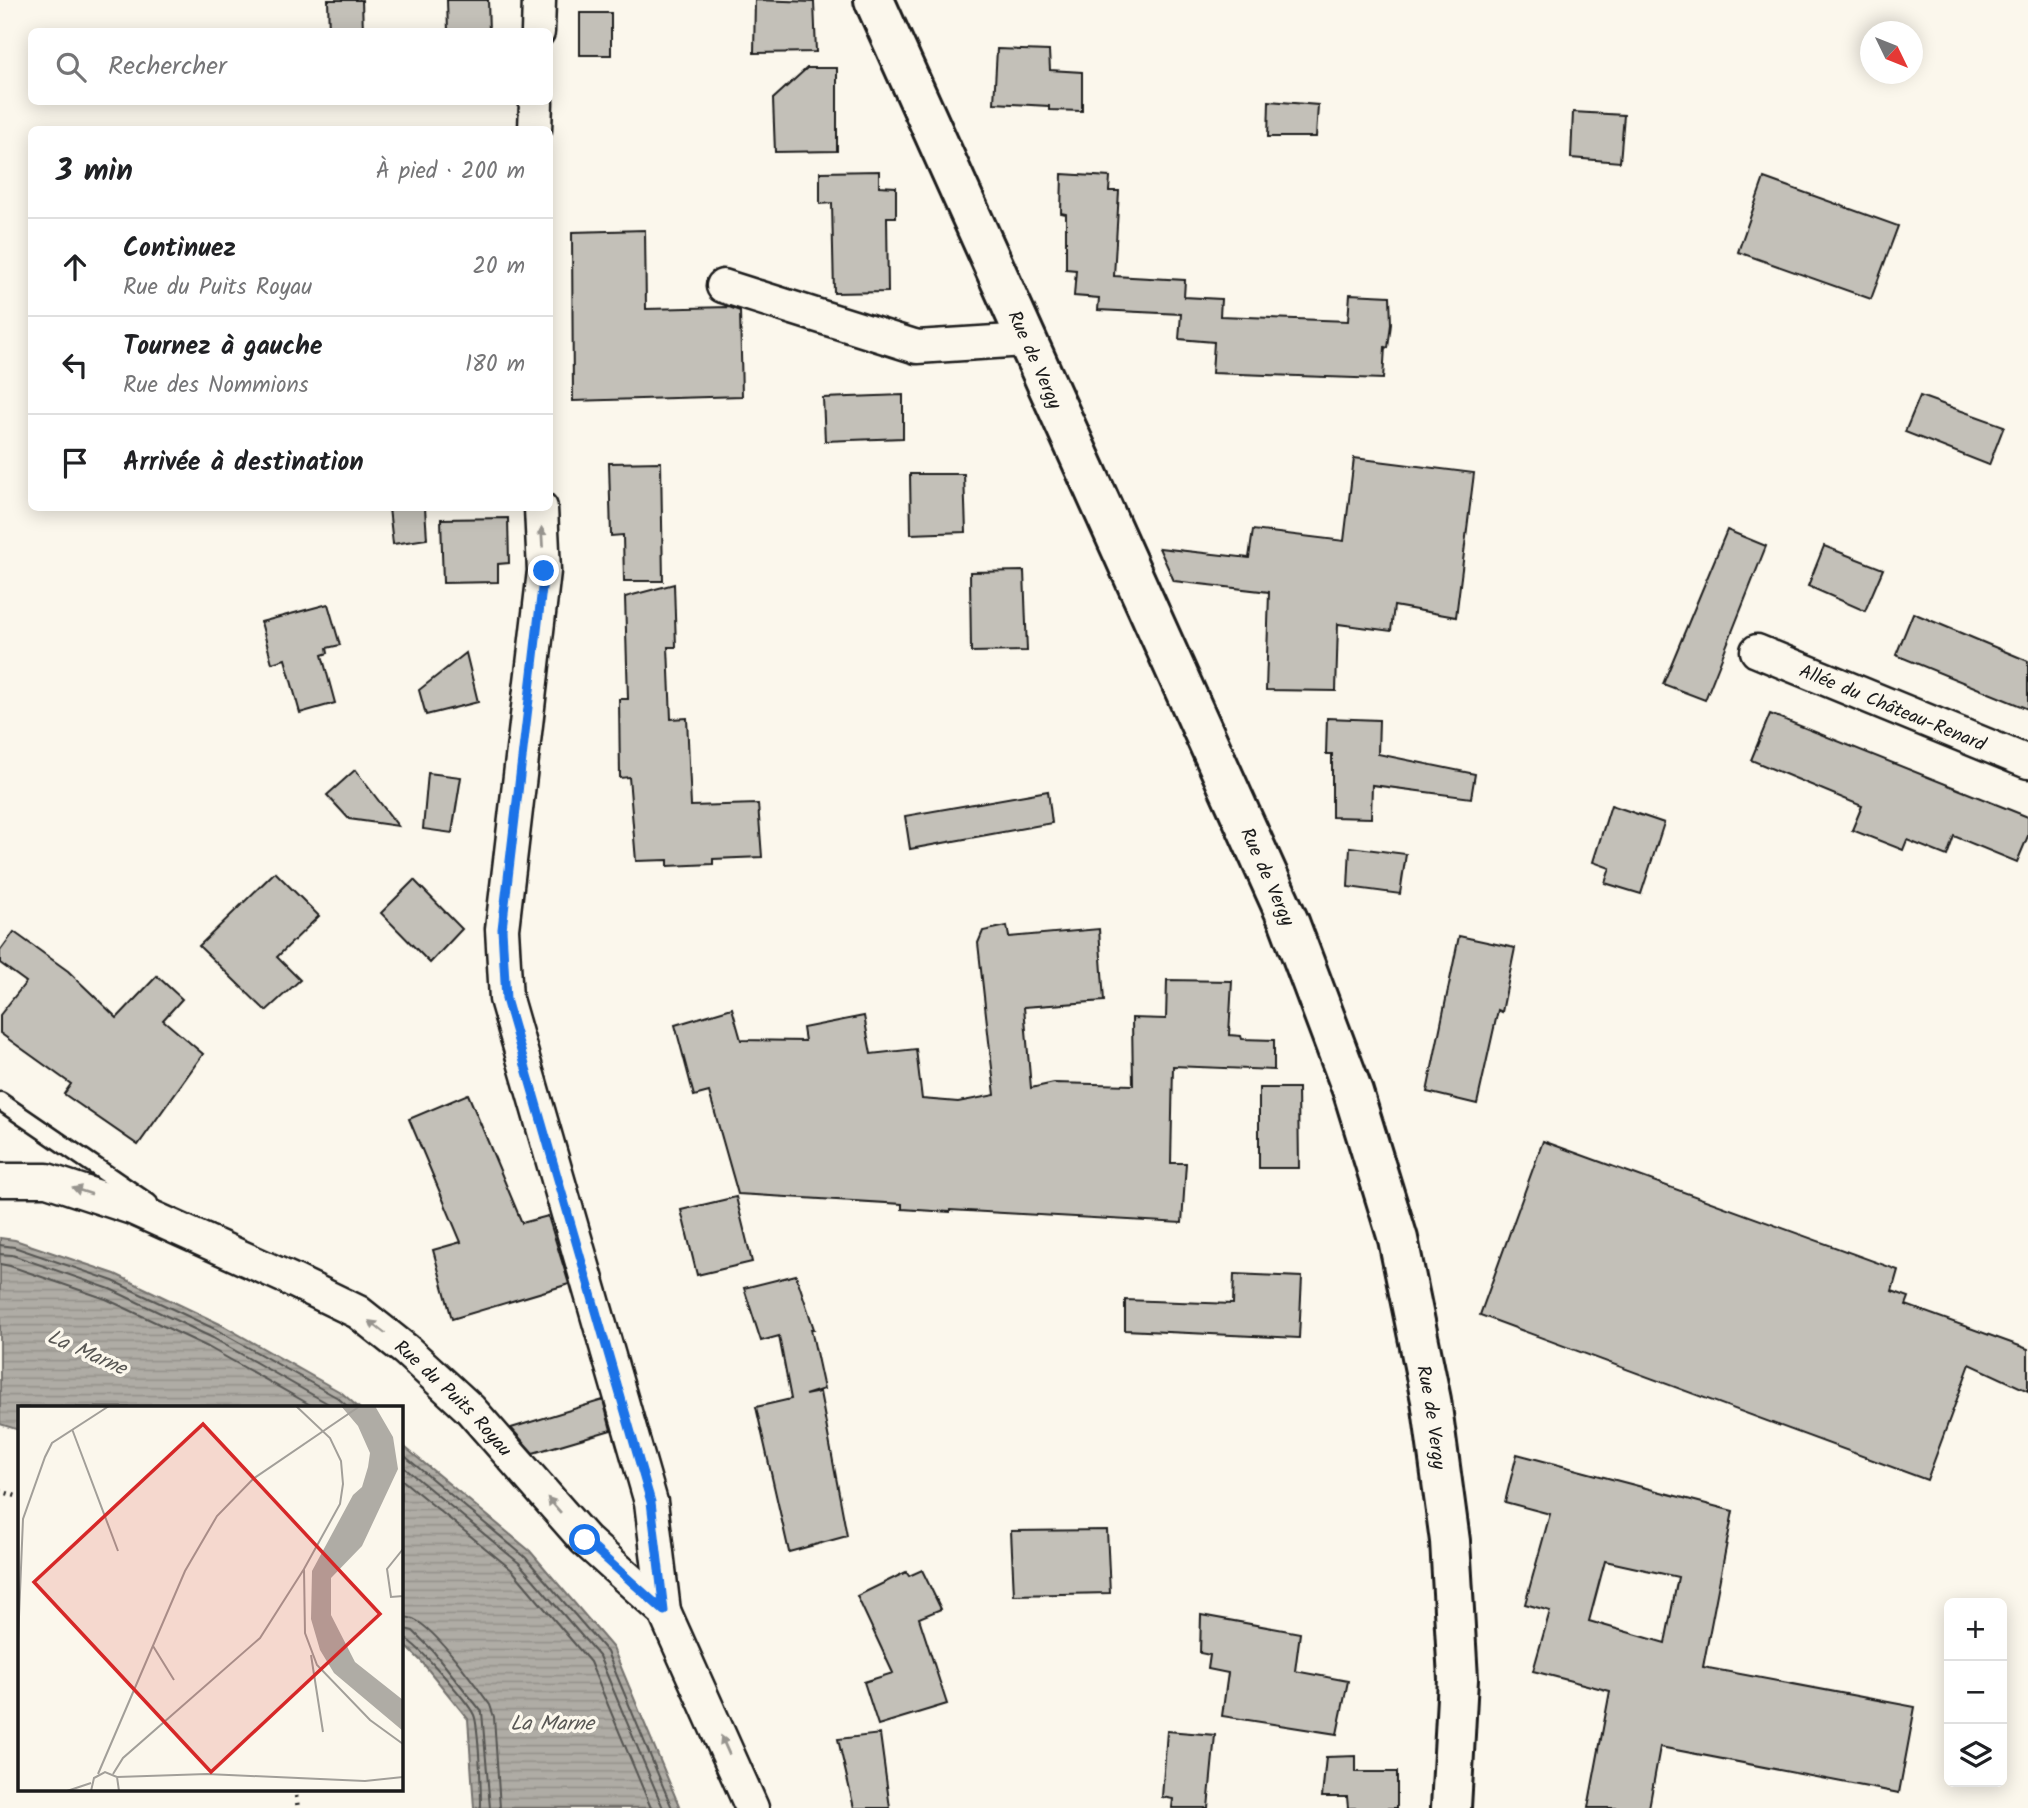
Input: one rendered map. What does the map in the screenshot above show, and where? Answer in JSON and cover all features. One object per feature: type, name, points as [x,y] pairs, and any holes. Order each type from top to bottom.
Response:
[{"type":"main road","name":"Rue de Vergy","points":[[874,0],[1289,922],[1353,1092],[1398,1239],[1431,1400],[1450,1541],[1458,1679],[1451,1808]]},
{"type":"street","points":[[538,28],[539,0]]},
{"type":"street","points":[[536,105],[536,126]]},
{"type":"street","points":[[723,286],[917,347],[1027,340]]},
{"type":"street","points":[[541,511],[544,571],[502,929],[506,999],[651,1502],[664,1611]]},
{"type":"street","name":"Allée du Château-Renard","points":[[1757,651],[2028,762]]},
{"type":"street","name":"Rue du Puits Royau","points":[[0,1180],[47,1180],[132,1208],[358,1312],[406,1350],[470,1409],[585,1540],[664,1611],[752,1808]]},
{"type":"lane","points":[[0,1101],[204,1240]]},
{"type":"path","points":[[0,1491],[18,1497]]},
{"type":"path","points":[[295,1790],[298,1808]]},
{"type":"water","name":"La Marne","points":[[0,1238],[15,1240],[115,1274],[220,1324],[342,1393],[357,1406],[18,1406],[18,1430],[0,1424]]},
{"type":"water","name":"La Marne","points":[[402,1445],[530,1551],[613,1648],[680,1808],[474,1808],[468,1719],[422,1662],[402,1642]]},
{"type":"building","points":[[328,0],[362,0],[363,28],[329,28]]},
{"type":"building","points":[[447,0],[488,0],[489,28],[448,28]]},
{"type":"building","points":[[755,0],[814,2],[816,52],[754,53]]},
{"type":"building","points":[[580,13],[611,13],[611,55],[580,55]]},
{"type":"building","points":[[997,49],[1049,51],[1050,70],[1082,72],[1082,111],[994,103]]},
{"type":"building","points":[[807,68],[837,68],[837,151],[775,152],[773,99]]},
{"type":"building","points":[[1269,101],[1318,105],[1316,137],[1268,137]]},
{"type":"building","points":[[1573,112],[1624,115],[1620,162],[1571,158]]},
{"type":"building","points":[[879,171],[879,186],[896,187],[896,217],[887,217],[888,292],[834,293],[832,203],[820,204],[820,172]]},
{"type":"building","points":[[1062,174],[1110,177],[1109,191],[1119,191],[1114,276],[1185,280],[1184,297],[1221,299],[1220,316],[1348,321],[1350,294],[1390,296],[1391,324],[1388,348],[1385,347],[1383,379],[1212,373],[1214,342],[1179,339],[1181,314],[1098,310],[1099,298],[1074,296],[1076,270],[1066,269],[1066,214],[1061,213]]},
{"type":"building","points":[[1764,178],[1898,226],[1871,299],[1738,252]]},
{"type":"building","points":[[645,230],[646,309],[729,307],[740,311],[742,396],[573,401],[572,232]]},
{"type":"building","points":[[903,395],[903,438],[825,441],[823,398]]},
{"type":"building","points":[[1920,396],[2004,426],[1989,465],[1905,432]]},
{"type":"building","points":[[1354,458],[1474,473],[1456,617],[1394,606],[1391,631],[1338,624],[1336,691],[1266,690],[1269,592],[1174,581],[1159,548],[1249,558],[1253,530],[1344,541]]},
{"type":"building","points":[[661,462],[663,581],[624,581],[623,535],[611,536],[609,463]]},
{"type":"building","points":[[910,474],[964,474],[966,532],[911,534]]},
{"type":"building","points":[[389,511],[425,511],[427,539],[393,544]]},
{"type":"building","points":[[508,518],[509,563],[498,564],[498,582],[443,583],[441,519]]},
{"type":"building","points":[[1727,530],[1766,546],[1705,700],[1663,684]]},
{"type":"building","points":[[1824,546],[1883,569],[1865,611],[1808,586]]},
{"type":"building","points":[[1024,571],[1027,651],[971,652],[970,572]]},
{"type":"building","points":[[674,584],[676,647],[668,647],[671,719],[687,718],[691,806],[758,804],[762,857],[713,859],[713,864],[668,866],[668,860],[636,861],[629,777],[620,778],[619,699],[628,699],[625,597]]},
{"type":"building","points":[[328,604],[340,645],[327,648],[328,653],[322,655],[335,703],[300,713],[285,659],[272,663],[261,622]]},
{"type":"building","points":[[1913,613],[2028,661],[2028,709],[1896,655]]},
{"type":"building","points":[[466,653],[478,702],[426,715],[419,690]]},
{"type":"building","points":[[1770,714],[2028,817],[2028,836],[2017,862],[1954,836],[1947,856],[1907,840],[1903,850],[1852,830],[1862,806],[1751,760]]},
{"type":"building","points":[[1327,718],[1379,720],[1378,754],[1475,774],[1471,798],[1372,785],[1371,818],[1332,817],[1332,754],[1326,754]]},
{"type":"building","points":[[355,770],[398,826],[349,819],[327,795]]},
{"type":"building","points":[[428,773],[461,777],[452,833],[423,829]]},
{"type":"building","points":[[1048,791],[1052,823],[910,849],[905,816]]},
{"type":"building","points":[[1611,805],[1664,823],[1641,894],[1605,883],[1610,868],[1593,862]]},
{"type":"building","points":[[1350,847],[1406,854],[1400,894],[1348,887]]},
{"type":"building","points":[[275,872],[319,916],[277,957],[300,980],[266,1011],[199,946]]},
{"type":"building","points":[[414,880],[462,929],[430,963],[381,913]]},
{"type":"building","points":[[1007,926],[1009,937],[1099,929],[1104,1001],[1024,1007],[1031,1088],[1054,1083],[1133,1085],[1132,1018],[1166,1019],[1167,980],[1232,981],[1229,1035],[1241,1036],[1242,1039],[1274,1040],[1274,1070],[1173,1066],[1171,1163],[1186,1163],[1182,1223],[902,1209],[902,1204],[738,1194],[709,1092],[694,1096],[675,1025],[732,1008],[741,1040],[805,1041],[803,1028],[864,1016],[871,1054],[916,1049],[922,1099],[958,1102],[995,1095],[978,943],[983,931]]},
{"type":"building","points":[[14,932],[68,971],[117,1018],[157,976],[182,999],[163,1020],[203,1054],[138,1145],[64,1094],[71,1084],[0,1033],[0,1015],[26,982],[0,963],[0,951]]},
{"type":"building","points":[[1459,936],[1515,948],[1502,1012],[1498,1010],[1477,1104],[1427,1092]]},
{"type":"building","points":[[1259,1088],[1298,1088],[1299,1168],[1259,1168]]},
{"type":"building","points":[[468,1094],[522,1223],[548,1216],[569,1284],[452,1319],[433,1250],[461,1242],[409,1119]]},
{"type":"building","points":[[1543,1141],[1898,1270],[1892,1291],[1909,1297],[1906,1305],[2028,1349],[2028,1391],[1970,1364],[1927,1480],[1480,1315]]},
{"type":"building","points":[[736,1197],[752,1262],[697,1275],[681,1210]]},
{"type":"building","points":[[1234,1274],[1302,1277],[1299,1338],[1125,1330],[1125,1300],[1233,1304]]},
{"type":"building","points":[[796,1275],[814,1329],[811,1329],[824,1389],[805,1395],[820,1392],[847,1536],[789,1552],[756,1407],[791,1399],[779,1336],[761,1341],[744,1288]]},
{"type":"building","points":[[603,1400],[611,1430],[533,1453],[511,1428]]},
{"type":"building","points":[[1517,1454],[1733,1511],[1703,1667],[1915,1707],[1899,1793],[1660,1747],[1649,1808],[1588,1808],[1610,1691],[1533,1671],[1550,1611],[1525,1604],[1550,1514],[1505,1502]],"holes":[[[1605,1561],[1678,1577],[1665,1643],[1589,1621]]]},
{"type":"building","points":[[1107,1530],[1110,1593],[1014,1595],[1011,1531]]},
{"type":"building","points":[[922,1570],[941,1609],[919,1618],[947,1704],[878,1725],[864,1682],[893,1673],[857,1596],[906,1572],[909,1576]]},
{"type":"building","points":[[1201,1615],[1300,1633],[1295,1671],[1348,1681],[1337,1734],[1222,1716],[1228,1673],[1208,1669],[1210,1655],[1200,1653]]},
{"type":"building","points":[[1167,1731],[1215,1735],[1208,1808],[1172,1808],[1173,1799],[1162,1797]]},
{"type":"building","points":[[880,1734],[890,1808],[854,1808],[838,1739]]},
{"type":"building","points":[[1356,1756],[1356,1772],[1397,1772],[1397,1808],[1348,1808],[1347,1797],[1322,1797],[1326,1757]]},
{"type":"route","points":[[544,571],[502,929],[506,999],[651,1502],[664,1611],[585,1540]]}]
